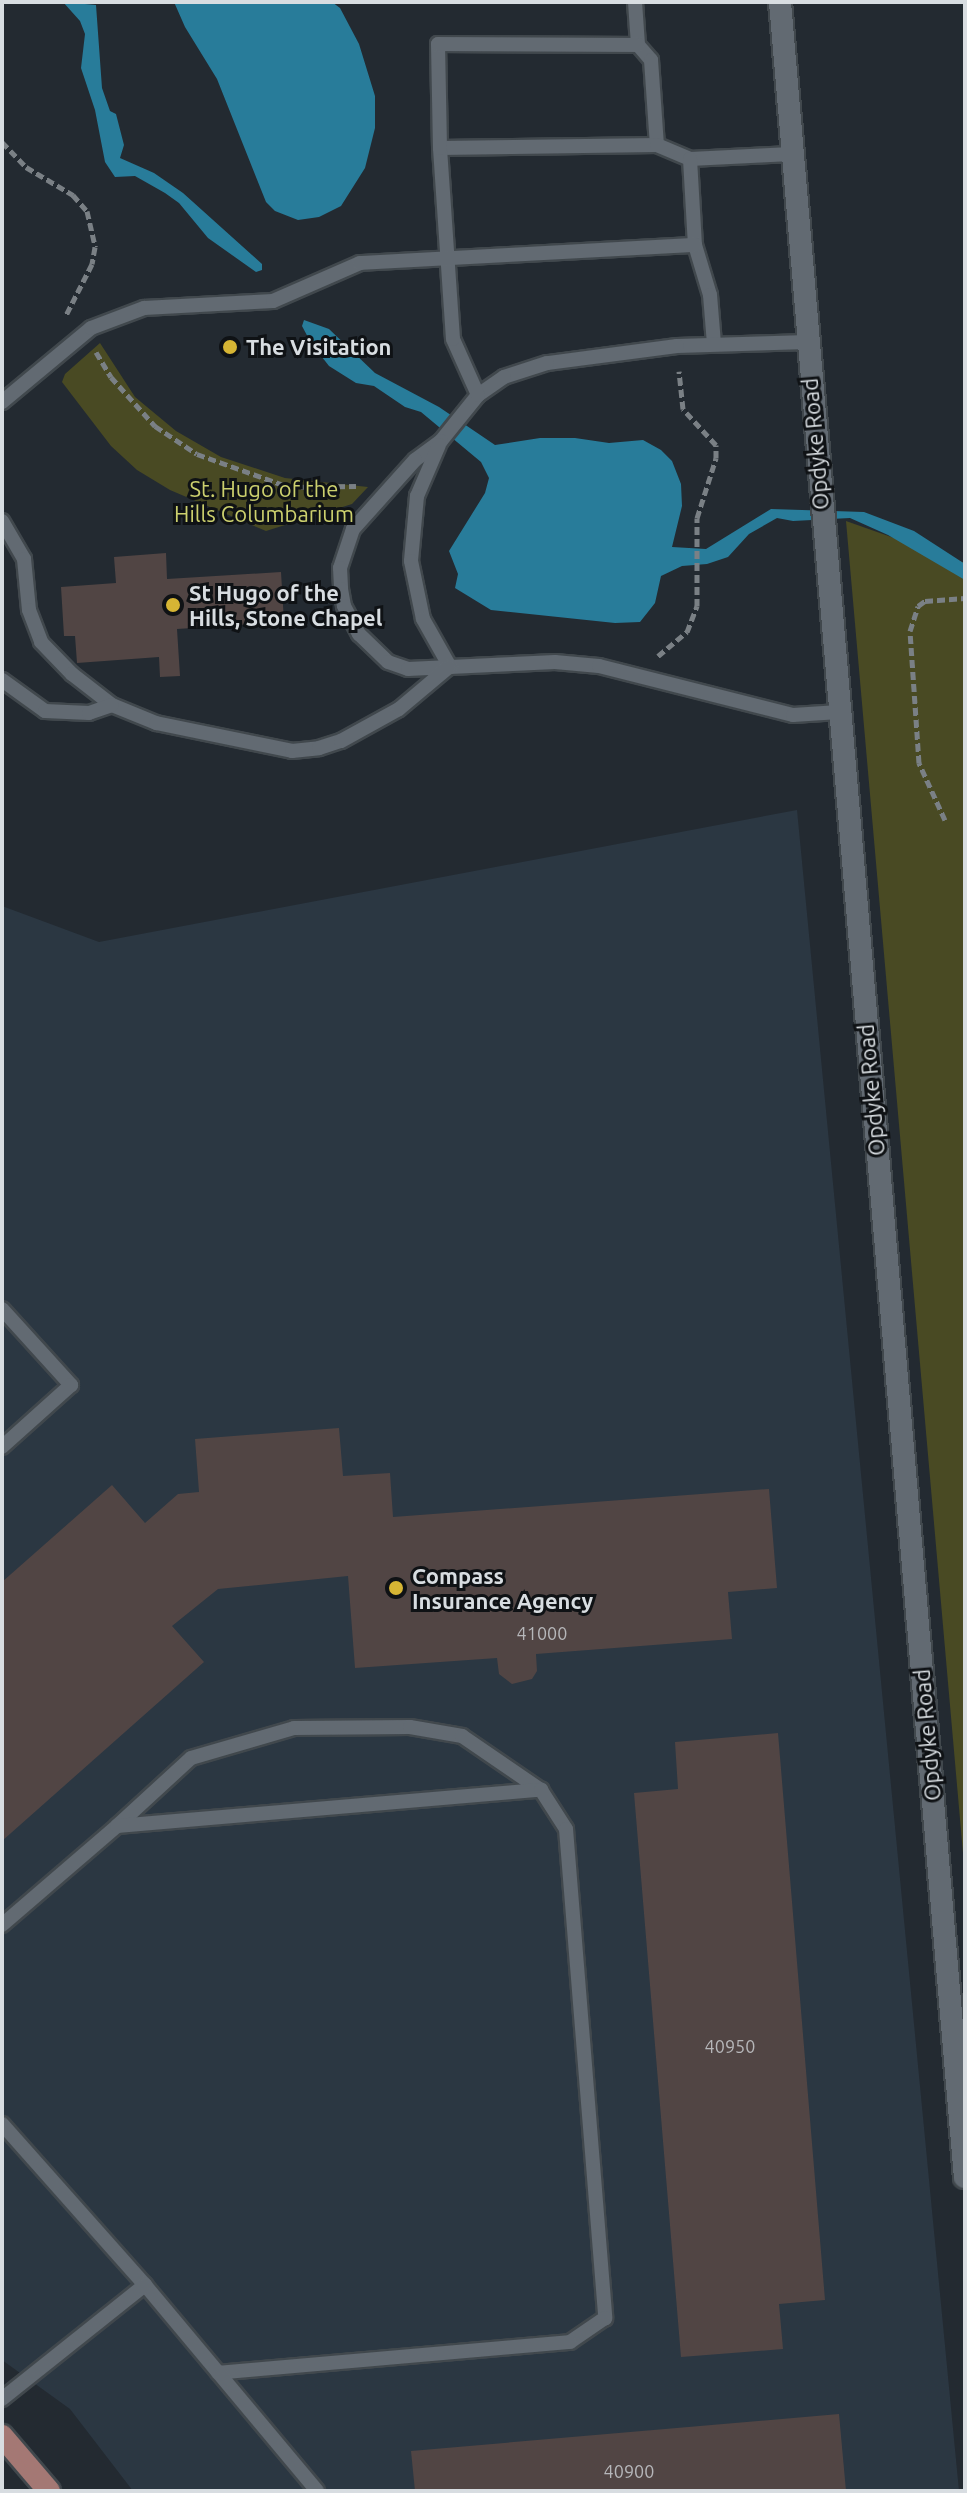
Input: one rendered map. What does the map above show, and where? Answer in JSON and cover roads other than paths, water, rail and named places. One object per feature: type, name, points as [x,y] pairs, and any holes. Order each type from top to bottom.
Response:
[{"type":"main road","name":"Opdyke Road","points":[[780,2],[817,471],[965,2177]]},
{"type":"main road","points":[[2,2436],[49,2491]]},
{"type":"lane","points":[[635,2],[638,45],[651,60],[657,145]]},
{"type":"lane","points":[[478,395],[453,339],[440,148],[438,44],[638,45]]},
{"type":"lane","points":[[440,148],[657,145],[690,159],[791,154]]},
{"type":"lane","points":[[690,159],[695,245],[710,295],[714,344]]},
{"type":"lane","points":[[2,402],[100,323],[144,308],[273,301],[360,263],[695,245]]},
{"type":"lane","points":[[807,342],[677,346],[547,363],[504,377],[478,395],[441,441],[415,460],[353,529],[344,548],[340,568],[344,606],[359,634],[388,662],[408,669],[555,662],[599,666],[793,715],[839,712]]},
{"type":"lane","points":[[441,441],[417,496],[411,561],[417,602],[433,641],[450,667]]},
{"type":"lane","points":[[2,521],[24,559],[29,610],[41,642],[72,674],[112,705],[156,723],[213,737],[305,750],[341,741],[361,731],[399,709],[450,667]]},
{"type":"lane","points":[[2,680],[45,711],[89,713],[112,705]]},
{"type":"lane","points":[[2,1309],[71,1385],[2,1447]]},
{"type":"lane","points":[[2,1925],[191,1758],[294,1728],[410,1727],[462,1736],[541,1790],[566,1829],[605,2318],[570,2342],[218,2373]]},
{"type":"lane","points":[[117,1826],[541,1790]]},
{"type":"lane","points":[[2,2124],[145,2285],[317,2491]]},
{"type":"lane","points":[[2,2399],[145,2285]]},
{"type":"water","points":[[63,2],[96,5],[102,88],[110,111],[116,114],[124,145],[120,158],[154,173],[183,193],[262,264],[262,270],[256,272],[208,238],[179,203],[165,193],[135,176],[115,177],[105,162],[95,110],[81,68],[85,34],[80,21]]},
{"type":"water","points":[[174,2],[332,2],[340,8],[359,44],[375,96],[375,128],[365,168],[341,206],[319,217],[298,220],[275,211],[266,202],[217,79],[185,27]]},
{"type":"water","points":[[304,320],[329,329],[375,373],[439,407],[495,445],[540,438],[575,438],[609,443],[643,440],[661,450],[672,461],[681,484],[682,506],[672,547],[706,549],[771,509],[864,512],[914,531],[965,564],[965,580],[888,535],[850,518],[793,521],[777,518],[749,534],[728,557],[707,564],[682,566],[661,576],[655,603],[640,622],[615,623],[491,610],[455,588],[458,574],[449,551],[485,493],[489,478],[481,462],[421,412],[405,407],[374,386],[356,383],[329,366],[311,343],[302,326]]},
{"type":"place","name":"The Visitation","points":[[230,347]]},
{"type":"place","name":"St Hugo of the Hills, Stone Chapel","points":[[173,605]]},
{"type":"place","name":"Compass Insurance Agency","points":[[396,1588]]},
{"type":"park label","name":"St. Hugo of the Hills Columbarium","points":[[264,500]]}]
